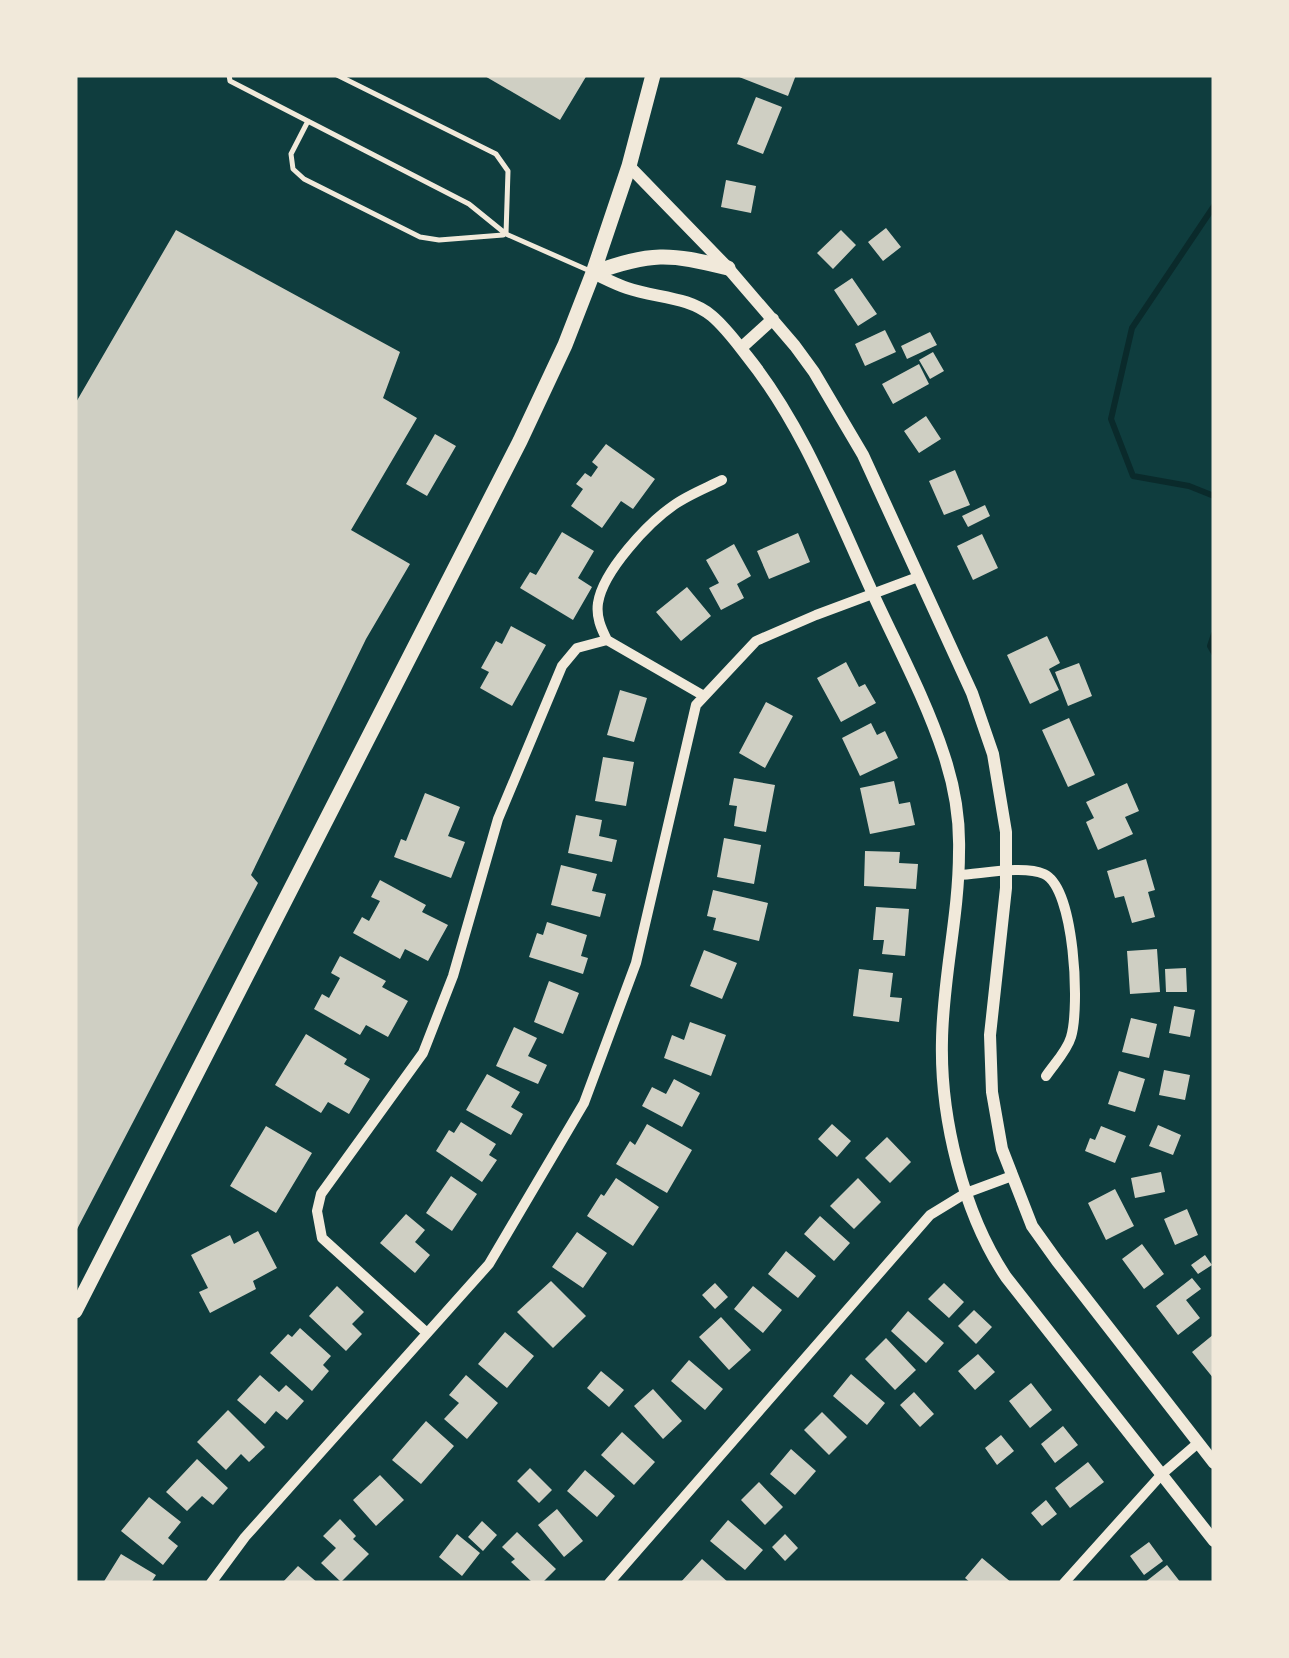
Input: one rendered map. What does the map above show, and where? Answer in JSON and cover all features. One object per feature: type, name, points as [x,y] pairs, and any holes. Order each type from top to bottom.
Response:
[{"type":"main road","points":[[75,1311],[520,442],[565,345],[592,273],[628,166],[652,75]]},
{"type":"main road","points":[[592,273],[627,260],[663,255],[728,268]]},
{"type":"street","points":[[628,166],[728,268],[814,372],[863,455],[972,694],[993,754],[1005,819],[1006,872],[990,1035],[1002,1149],[1032,1226],[1214,1463]]},
{"type":"street","points":[[592,273],[627,288],[675,298],[700,308],[741,348],[800,434],[929,716],[951,781],[958,829],[958,875],[942,1038],[943,1092],[973,1214],[1006,1277],[1214,1541]]},
{"type":"street","points":[[741,348],[772,320]]},
{"type":"street","points":[[704,696],[607,640],[598,616],[598,600],[613,570],[645,528],[676,503],[722,480]]},
{"type":"street","points":[[211,1583],[245,1537],[489,1264],[584,1103],[636,963],[696,704],[756,641],[816,614],[918,577]]},
{"type":"street","points":[[427,1333],[322,1238],[317,1211],[321,1194],[423,1053],[453,976],[498,819],[562,666],[577,648],[607,640]]},
{"type":"street","points":[[958,875],[1034,872],[1050,878],[1062,901],[1075,967],[1075,1019],[1070,1042],[1046,1076]]},
{"type":"street","points":[[608,1583],[930,1215],[966,1193],[1012,1176]]},
{"type":"street","points":[[1064,1583],[1162,1474],[1198,1443]]},
{"type":"lane","points":[[229,75],[230,81],[470,204],[506,234],[592,273]]},
{"type":"lane","points":[[337,75],[496,154],[508,171],[506,234]]},
{"type":"lane","points":[[308,121],[290,154],[293,169],[304,178],[420,237],[438,240],[506,234]]},
{"type":"building","points":[[483,75],[587,75],[560,120]]},
{"type":"building","points":[[734,75],[796,75],[788,96]]},
{"type":"building","points":[[756,97],[782,107],[763,154],[737,144]]},
{"type":"building","points":[[726,180],[756,186],[751,213],[721,207]]},
{"type":"building","points":[[886,228],[901,247],[883,261],[868,242]]},
{"type":"building","points":[[176,230],[400,352],[383,398],[417,418],[351,530],[410,564],[366,639],[251,875],[258,883],[75,1233],[75,404]]},
{"type":"building","points":[[841,230],[856,245],[833,269],[817,253]]},
{"type":"building","points":[[852,278],[877,314],[858,326],[834,290]]},
{"type":"building","points":[[885,330],[896,352],[865,366],[855,344]]},
{"type":"building","points":[[930,332],[937,345],[907,359],[901,346]]},
{"type":"building","points":[[933,352],[944,371],[930,379],[919,360]]},
{"type":"building","points":[[919,364],[929,384],[893,404],[882,384]]},
{"type":"building","points":[[926,416],[941,439],[919,453],[904,431]]},
{"type":"building","points":[[435,434],[456,446],[427,496],[406,484]]},
{"type":"building","points":[[606,444],[655,479],[633,509],[621,501],[602,528],[571,506],[583,489],[576,484],[585,473],[591,477],[598,467],[592,462]]},
{"type":"building","points":[[955,470],[970,505],[944,515],[929,481]]},
{"type":"building","points":[[985,505],[990,516],[968,527],[962,516]]},
{"type":"building","points":[[562,532],[594,551],[578,578],[592,587],[573,620],[520,588],[530,572],[536,575]]},
{"type":"building","points":[[798,533],[810,562],[769,579],[757,551]]},
{"type":"building","points":[[982,534],[998,568],[973,580],[957,546]]},
{"type":"building","points":[[734,544],[751,576],[737,584],[744,598],[721,610],[709,588],[719,583],[706,560]]},
{"type":"building","points":[[687,587],[711,616],[681,641],[656,612]]},
{"type":"building","points":[[511,626],[546,645],[512,706],[480,688],[489,672],[481,668],[496,641],[502,644]]},
{"type":"building","points":[[1047,636],[1060,663],[1049,669],[1059,690],[1030,704],[1007,655]]},
{"type":"building","points":[[846,662],[859,687],[865,684],[876,703],[841,722],[817,678]]},
{"type":"building","points":[[1079,663],[1092,696],[1068,706],[1055,672]]},
{"type":"building","points":[[620,690],[647,698],[634,742],[607,735]]},
{"type":"building","points":[[766,702],[793,716],[765,768],[739,753]]},
{"type":"building","points":[[1069,718],[1095,775],[1068,787],[1042,730]]},
{"type":"building","points":[[871,723],[877,735],[885,731],[898,758],[860,776],[842,738]]},
{"type":"building","points":[[603,757],[634,762],[626,806],[595,801]]},
{"type":"building","points":[[734,778],[775,785],[766,832],[734,826],[737,806],[729,805]]},
{"type":"building","points":[[894,781],[899,804],[910,802],[915,825],[870,834],[860,788]]},
{"type":"building","points":[[1127,783],[1139,811],[1125,817],[1133,834],[1098,850],[1086,822],[1094,818],[1086,802]]},
{"type":"building","points":[[425,793],[460,807],[448,836],[465,842],[451,878],[394,857],[401,839],[406,841]]},
{"type":"building","points":[[576,815],[602,820],[599,836],[617,840],[612,862],[568,853]]},
{"type":"building","points":[[724,838],[761,845],[754,884],[717,877]]},
{"type":"building","points":[[865,851],[900,852],[899,863],[918,864],[916,889],[864,886]]},
{"type":"building","points":[[1146,859],[1155,890],[1148,892],[1155,917],[1132,923],[1124,896],[1115,898],[1107,871]]},
{"type":"building","points":[[561,865],[597,874],[592,891],[606,894],[600,917],[551,905]]},
{"type":"building","points":[[380,880],[426,905],[422,912],[448,925],[428,961],[405,949],[400,959],[353,933],[362,917],[369,921],[380,901],[371,897]]},
{"type":"building","points":[[713,890],[768,903],[759,941],[713,930],[716,918],[707,916]]},
{"type":"building","points":[[876,907],[909,909],[905,956],[882,954],[884,940],[873,940]]},
{"type":"building","points":[[547,922],[587,935],[581,956],[588,958],[583,974],[529,957],[537,933],[543,935]]},
{"type":"building","points":[[1157,949],[1160,992],[1130,994],[1127,951]]},
{"type":"building","points":[[704,950],[737,963],[722,999],[690,986]]},
{"type":"building","points":[[340,956],[386,981],[382,987],[408,1001],[388,1037],[366,1025],[360,1035],[314,1009],[322,994],[329,998],[340,978],[331,973]]},
{"type":"building","points":[[1186,968],[1187,992],[1166,992],[1165,969]]},
{"type":"building","points":[[859,969],[893,973],[890,997],[902,998],[899,1022],[853,1016]]},
{"type":"building","points":[[549,981],[579,993],[563,1034],[534,1022]]},
{"type":"building","points":[[1174,1006],[1195,1010],[1190,1037],[1169,1033]]},
{"type":"building","points":[[1131,1018],[1157,1024],[1149,1058],[1122,1052]]},
{"type":"building","points":[[690,1022],[726,1035],[711,1076],[664,1058],[672,1035],[684,1040]]},
{"type":"building","points":[[514,1027],[537,1038],[528,1056],[547,1065],[538,1084],[496,1066]]},
{"type":"building","points":[[306,1034],[347,1059],[344,1064],[370,1079],[349,1114],[328,1102],[321,1113],[275,1085]]},
{"type":"building","points":[[1164,1070],[1190,1075],[1185,1100],[1159,1095]]},
{"type":"building","points":[[1119,1071],[1145,1079],[1135,1112],[1108,1104]]},
{"type":"building","points":[[487,1074],[520,1092],[511,1107],[523,1114],[511,1135],[466,1110]]},
{"type":"building","points":[[674,1079],[700,1093],[682,1127],[642,1106],[652,1087],[666,1094]]},
{"type":"building","points":[[461,1122],[496,1144],[489,1155],[497,1160],[482,1182],[436,1151],[449,1130],[454,1133]]},
{"type":"building","points":[[647,1124],[692,1150],[667,1193],[616,1164],[630,1141],[635,1145]]},
{"type":"building","points":[[832,1124],[851,1141],[837,1157],[818,1139]]},
{"type":"building","points":[[1158,1125],[1181,1135],[1173,1155],[1149,1146]]},
{"type":"building","points":[[266,1126],[312,1153],[276,1213],[230,1186]]},
{"type":"building","points":[[1101,1126],[1126,1136],[1115,1163],[1085,1151]]},
{"type":"building","points":[[887,1137],[911,1162],[890,1183],[865,1158]]},
{"type":"building","points":[[1161,1172],[1165,1192],[1135,1198],[1131,1178]]},
{"type":"building","points":[[451,1176],[477,1194],[452,1231],[426,1213]]},
{"type":"building","points":[[616,1178],[659,1207],[633,1246],[587,1216]]},
{"type":"building","points":[[858,1178],[881,1202],[854,1229],[830,1206]]},
{"type":"building","points":[[1115,1189],[1134,1226],[1106,1240],[1088,1203]]},
{"type":"building","points":[[1187,1209],[1198,1235],[1175,1245],[1164,1219]]},
{"type":"building","points":[[406,1214],[425,1230],[415,1242],[430,1255],[415,1273],[380,1243]]},
{"type":"building","points":[[820,1216],[850,1243],[834,1261],[804,1234]]},
{"type":"building","points":[[258,1231],[277,1268],[253,1281],[256,1289],[210,1313],[199,1292],[208,1288],[191,1255],[230,1235],[234,1244]]},
{"type":"building","points":[[577,1232],[607,1253],[583,1288],[552,1267]]},
{"type":"building","points":[[1142,1244],[1164,1274],[1144,1289],[1122,1259]]},
{"type":"building","points":[[786,1251],[816,1276],[798,1298],[768,1274]]},
{"type":"building","points":[[1205,1255],[1212,1265],[1198,1274],[1191,1265]]},
{"type":"building","points":[[1192,1278],[1201,1289],[1186,1300],[1200,1318],[1178,1335],[1156,1306]]},
{"type":"building","points":[[551,1281],[586,1316],[553,1348],[517,1312]]},
{"type":"building","points":[[715,1283],[728,1297],[715,1309],[702,1295]]},
{"type":"building","points":[[944,1283],[964,1302],[949,1318],[928,1299]]},
{"type":"building","points":[[337,1286],[364,1312],[352,1324],[362,1334],[346,1351],[309,1316]]},
{"type":"building","points":[[753,1286],[782,1310],[763,1333],[734,1309]]},
{"type":"building","points":[[974,1310],[992,1327],[976,1344],[958,1326]]},
{"type":"building","points":[[908,1311],[944,1343],[926,1363],[891,1331]]},
{"type":"building","points":[[721,1317],[751,1350],[729,1370],[699,1337]]},
{"type":"building","points":[[300,1328],[331,1356],[323,1365],[329,1371],[312,1391],[270,1353],[288,1334],[292,1337]]},
{"type":"building","points":[[505,1332],[534,1356],[507,1388],[478,1364]]},
{"type":"building","points":[[1214,1334],[1214,1379],[1192,1352]]},
{"type":"building","points":[[886,1338],[916,1370],[895,1390],[865,1359]]},
{"type":"building","points":[[978,1354],[995,1372],[975,1390],[958,1371]]},
{"type":"building","points":[[689,1360],[723,1389],[705,1410],[671,1381]]},
{"type":"building","points":[[601,1371],[624,1390],[609,1407],[587,1388]]},
{"type":"building","points":[[851,1374],[885,1403],[867,1425],[833,1396]]},
{"type":"building","points":[[260,1375],[279,1392],[286,1385],[304,1401],[287,1420],[276,1411],[265,1424],[237,1400]]},
{"type":"building","points":[[466,1375],[498,1403],[467,1439],[444,1419],[459,1403],[449,1395]]},
{"type":"building","points":[[1031,1383],[1052,1410],[1030,1428],[1009,1401]]},
{"type":"building","points":[[653,1389],[682,1421],[663,1439],[634,1406]]},
{"type":"building","points":[[914,1392],[934,1414],[920,1427],[900,1405]]},
{"type":"building","points":[[228,1410],[265,1447],[249,1462],[241,1454],[226,1470],[197,1442]]},
{"type":"building","points":[[822,1412],[847,1437],[829,1455],[804,1430]]},
{"type":"building","points":[[426,1421],[454,1446],[421,1484],[392,1460]]},
{"type":"building","points":[[1063,1426],[1078,1445],[1055,1463],[1041,1444]]},
{"type":"building","points":[[622,1432],[655,1462],[634,1485],[601,1455]]},
{"type":"building","points":[[1001,1435],[1014,1451],[997,1465],[985,1448]]},
{"type":"building","points":[[791,1449],[816,1471],[795,1495],[770,1474]]},
{"type":"building","points":[[197,1459],[228,1488],[213,1505],[202,1496],[187,1511],[166,1492]]},
{"type":"building","points":[[1088,1462],[1104,1482],[1070,1508],[1055,1488]]},
{"type":"building","points":[[530,1468],[552,1490],[539,1503],[517,1481]]},
{"type":"building","points":[[585,1470],[615,1496],[597,1517],[567,1491]]},
{"type":"building","points":[[380,1475],[404,1500],[376,1526],[353,1500]]},
{"type":"building","points":[[759,1482],[783,1507],[765,1525],[741,1500]]},
{"type":"building","points":[[149,1497],[181,1522],[168,1538],[178,1546],[163,1565],[121,1531]]},
{"type":"building","points":[[1046,1500],[1057,1514],[1042,1526],[1031,1513]]},
{"type":"building","points":[[557,1509],[583,1541],[564,1557],[538,1525]]},
{"type":"building","points":[[340,1519],[369,1554],[341,1582],[321,1563],[336,1548],[323,1536]]},
{"type":"building","points":[[728,1520],[763,1550],[745,1570],[710,1541]]},
{"type":"building","points":[[482,1521],[497,1535],[483,1551],[468,1537]]},
{"type":"building","points":[[517,1532],[556,1569],[542,1583],[533,1583],[502,1547]]},
{"type":"building","points":[[457,1534],[480,1553],[462,1576],[439,1557]]},
{"type":"building","points":[[785,1534],[798,1548],[785,1561],[772,1547]]},
{"type":"building","points":[[1149,1542],[1163,1561],[1144,1575],[1130,1556]]},
{"type":"building","points":[[121,1554],[156,1575],[151,1583],[103,1583]]},
{"type":"building","points":[[982,1558],[1012,1583],[971,1583],[965,1578]]},
{"type":"building","points":[[702,1559],[729,1583],[680,1583]]},
{"type":"building","points":[[1167,1565],[1181,1583],[1144,1583]]},
{"type":"building","points":[[298,1566],[318,1583],[282,1583]]},
{"type":"waterway","points":[[1214,206],[1132,328],[1111,419],[1133,476],[1189,486],[1214,496]]},
{"type":"waterway","points":[[1214,634],[1210,646],[1214,653]]}]
